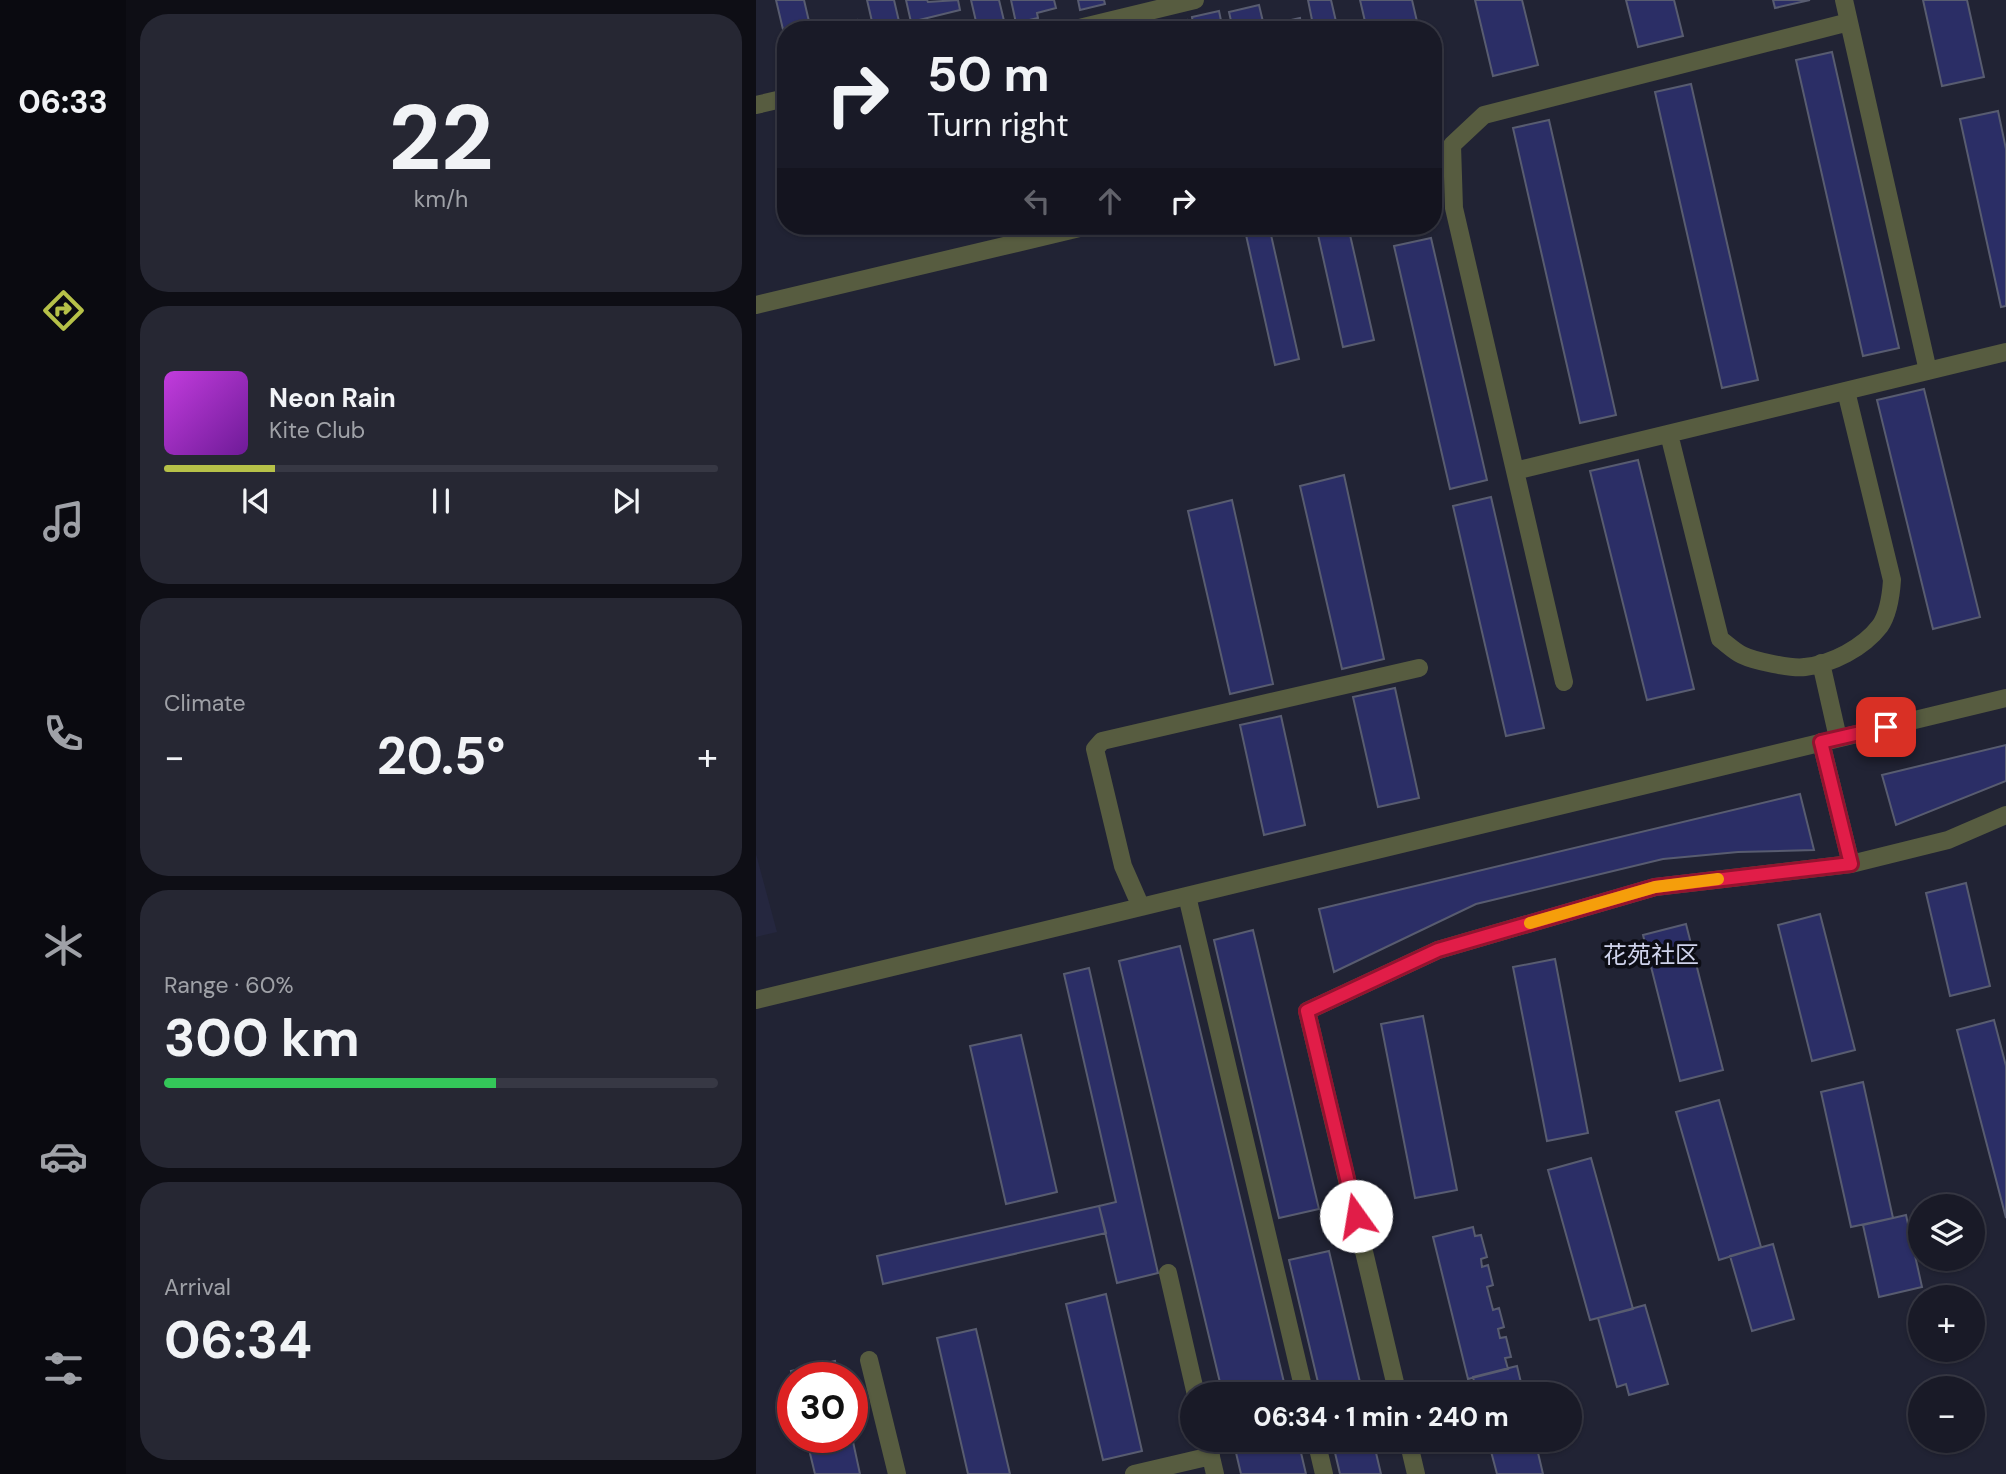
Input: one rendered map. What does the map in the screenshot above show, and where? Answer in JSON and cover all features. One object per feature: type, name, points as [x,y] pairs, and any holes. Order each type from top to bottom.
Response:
[{"type":"street","points":[[1108,21],[1195,0]]},
{"type":"street","points":[[1844,0],[1928,371]]},
{"type":"street","points":[[1563,682],[1454,208],[1452,145],[1484,115],[1849,22]]},
{"type":"street","points":[[756,105],[777,100]]},
{"type":"street","points":[[756,305],[1050,235]]},
{"type":"street","points":[[1515,471],[2006,352]]},
{"type":"street","points":[[1669,434],[1720,639],[1742,655],[1768,663],[1803,668],[1830,661],[1857,647],[1880,625],[1891,598],[1892,580],[1846,391]]},
{"type":"street","points":[[1821,663],[1829,740],[1851,864]]},
{"type":"street","points":[[1141,907],[1124,866],[1095,749],[1102,741],[1419,668]]},
{"type":"street","points":[[756,1000],[2006,698]]},
{"type":"street","points":[[1395,1382],[1307,1011],[1438,950],[1655,887],[1851,864],[1948,840],[2006,815]]},
{"type":"street","points":[[1186,896],[1302,1382]]},
{"type":"street","points":[[1168,1273],[1193,1382]]},
{"type":"street","points":[[869,1360],[897,1474]]},
{"type":"street","points":[[1319,1452],[1324,1474]]},
{"type":"street","points":[[1411,1452],[1416,1474]]},
{"type":"street","points":[[1134,1474],[1211,1457]]},
{"type":"shaded area","points":[[756,854],[777,932],[756,937]]},
{"type":"building","points":[[776,0],[804,0],[809,21],[781,21]]},
{"type":"building","points":[[867,0],[894,0],[899,21],[872,21]]},
{"type":"building","points":[[906,0],[958,0],[960,10],[911,21]]},
{"type":"building","points":[[971,0],[999,0],[1004,21],[976,21]]},
{"type":"building","points":[[1011,0],[1054,0],[1056,8],[1037,13],[1038,18],[1016,21]]},
{"type":"building","points":[[1078,0],[1104,0],[1105,4],[1080,10]]},
{"type":"building","points":[[1308,0],[1331,0],[1336,21],[1312,21]]},
{"type":"building","points":[[1360,0],[1412,0],[1417,21],[1365,21]]},
{"type":"building","points":[[1475,0],[1522,0],[1538,65],[1493,76]]},
{"type":"building","points":[[1626,0],[1674,0],[1683,36],[1638,47]]},
{"type":"building","points":[[1773,0],[1810,0],[1775,8]]},
{"type":"building","points":[[1923,0],[1967,0],[1984,77],[1942,86]]},
{"type":"building","points":[[1259,5],[1263,21],[1231,21],[1229,12]]},
{"type":"building","points":[[1219,11],[1221,21],[1193,21],[1192,17]]},
{"type":"building","points":[[1832,52],[1899,348],[1863,356],[1796,60]]},
{"type":"building","points":[[1691,84],[1758,380],[1722,388],[1655,92]]},
{"type":"building","points":[[1998,111],[2006,149],[2006,306],[2001,307],[1960,119]]},
{"type":"building","points":[[1549,120],[1616,415],[1580,423],[1513,128]]},
{"type":"building","points":[[1246,235],[1271,235],[1299,359],[1275,365]]},
{"type":"building","points":[[1318,235],[1350,235],[1374,340],[1343,347]]},
{"type":"building","points":[[1431,238],[1487,480],[1450,489],[1394,246]]},
{"type":"building","points":[[1924,389],[1980,617],[1933,629],[1877,400]]},
{"type":"building","points":[[1638,460],[1694,689],[1647,700],[1590,471]]},
{"type":"building","points":[[1344,475],[1384,659],[1342,669],[1300,486]]},
{"type":"building","points":[[1491,497],[1544,728],[1506,736],[1453,506]]},
{"type":"building","points":[[1232,500],[1273,684],[1230,694],[1188,511]]},
{"type":"building","points":[[1395,688],[1419,798],[1378,807],[1353,697]]},
{"type":"building","points":[[1281,716],[1305,825],[1264,835],[1240,725]]},
{"type":"building","points":[[2006,745],[2006,781],[1896,825],[1882,775]]},
{"type":"building","points":[[1800,794],[1814,850],[1738,852],[1663,859],[1476,904],[1334,972],[1319,909]]},
{"type":"building","points":[[1966,883],[1990,986],[1950,996],[1926,893]]},
{"type":"building","points":[[1820,914],[1855,1050],[1812,1061],[1778,925]]},
{"type":"building","points":[[1686,924],[1723,1070],[1680,1081],[1643,935]]},
{"type":"building","points":[[1253,930],[1319,1209],[1279,1218],[1214,940]]},
{"type":"building","points":[[1180,946],[1284,1382],[1220,1382],[1119,961]]},
{"type":"building","points":[[1555,959],[1588,1133],[1547,1141],[1513,967]]},
{"type":"building","points":[[1089,968],[1158,1273],[1117,1283],[1099,1206],[1116,1202],[1064,974]]},
{"type":"building","points":[[1423,1016],[1457,1190],[1415,1198],[1381,1024]]},
{"type":"building","points":[[1994,1020],[2006,1066],[2006,1218],[1957,1030]]},
{"type":"building","points":[[1021,1035],[1057,1192],[1006,1204],[970,1046]]},
{"type":"building","points":[[1863,1082],[1893,1218],[1851,1227],[1821,1092]]},
{"type":"building","points":[[1719,1100],[1761,1247],[1719,1260],[1676,1112]]},
{"type":"building","points":[[1591,1158],[1633,1309],[1590,1320],[1548,1170]]},
{"type":"building","points":[[1099,1206],[1106,1233],[883,1284],[877,1256]]},
{"type":"building","points":[[1906,1215],[1908,1271],[1918,1271],[1922,1285],[1908,1285],[1908,1290],[1879,1297],[1863,1225]]},
{"type":"building","points":[[1473,1227],[1475,1236],[1481,1235],[1487,1257],[1481,1259],[1482,1267],[1488,1265],[1493,1285],[1487,1287],[1493,1310],[1499,1308],[1504,1327],[1498,1329],[1500,1338],[1506,1337],[1511,1357],[1505,1358],[1508,1369],[1468,1379],[1433,1237]]},
{"type":"building","points":[[1773,1244],[1794,1319],[1752,1331],[1730,1256]]},
{"type":"building","points":[[1329,1251],[1360,1382],[1318,1382],[1289,1260]]},
{"type":"building","points":[[1106,1294],[1142,1451],[1103,1460],[1066,1304]]},
{"type":"building","points":[[1645,1305],[1668,1384],[1629,1395],[1626,1384],[1617,1387],[1598,1318]]},
{"type":"building","points":[[976,1329],[1010,1474],[968,1474],[937,1338]]},
{"type":"building","points":[[1517,1366],[1521,1382],[1474,1382],[1473,1377]]},
{"type":"building","points":[[1236,1452],[1301,1452],[1306,1474],[1241,1474]]},
{"type":"building","points":[[1335,1452],[1376,1452],[1381,1474],[1340,1474]]},
{"type":"building","points":[[1491,1452],[1538,1452],[1543,1474],[1497,1474]]},
{"type":"building","points":[[810,1453],[855,1453],[860,1474],[815,1474]]},
{"type":"slow traffic","points":[[1530,923],[1655,887],[1718,879]]},
{"type":"district","name":"花苑社区","points":[[1651,955]]},
{"type":"route","points":[[1356,1216],[1307,1011],[1438,950],[1655,887],[1851,864],[1821,742],[1886,727]]}]
